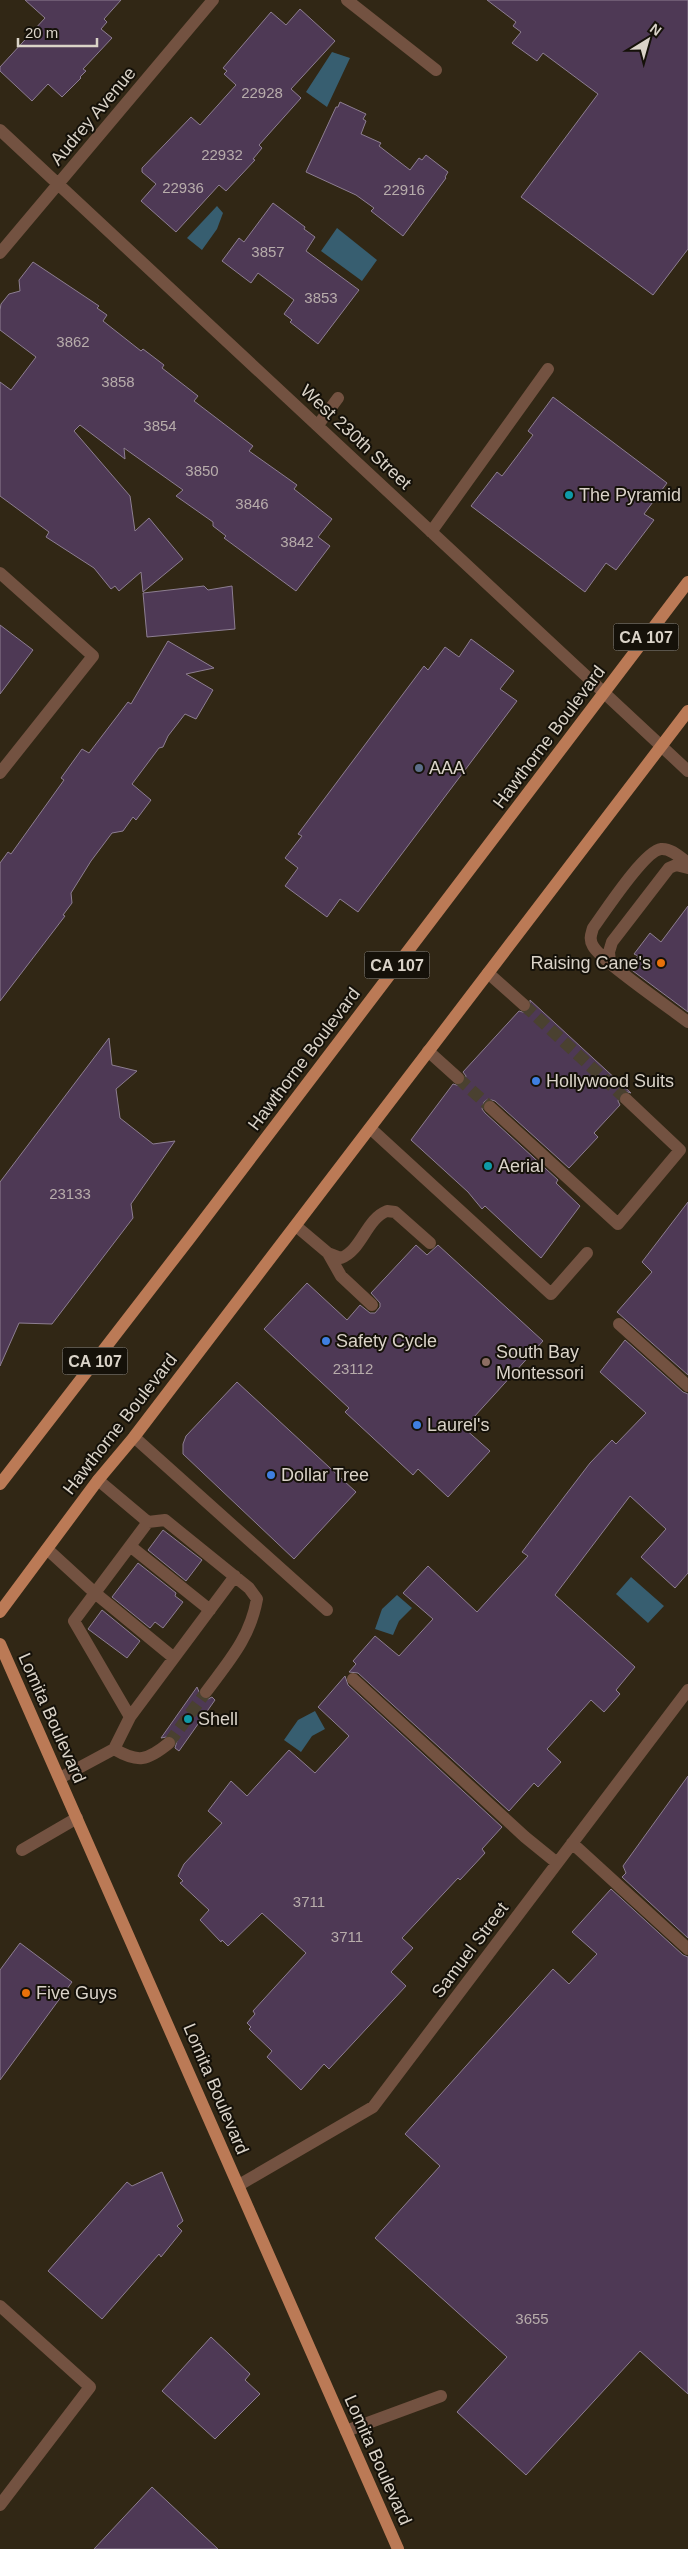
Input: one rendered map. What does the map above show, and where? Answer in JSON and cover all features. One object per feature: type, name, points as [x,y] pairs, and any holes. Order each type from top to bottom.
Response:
[{"type":"main road","name":"Hawthorne Boulevard","points":[[0,1484],[190,1238],[688,582]]},
{"type":"main road","name":"Hawthorne Boulevard","points":[[0,1612],[98,1480],[134,1437],[296,1226],[688,711]]},
{"type":"main road","name":"Lomita Boulevard","points":[[0,1644],[398,2549]]},
{"type":"street","name":"Audrey Avenue","points":[[0,253],[213,0]]},
{"type":"street","points":[[347,0],[436,70]]},
{"type":"street","name":"West 230th Street","points":[[0,130],[688,771]]},
{"type":"street","points":[[431,532],[548,369]]},
{"type":"street","points":[[318,425],[338,398]]},
{"type":"street","points":[[0,574],[93,656],[0,773]]},
{"type":"street","points":[[688,863],[671,850],[661,849],[651,854],[641,864],[593,928],[590,938],[594,948],[610,962],[688,1022]]},
{"type":"street","points":[[610,962],[608,952],[612,942],[669,868],[676,865],[688,868]]},
{"type":"street","points":[[488,973],[524,1005]]},
{"type":"street","points":[[428,1051],[458,1078]]},
{"type":"street","points":[[490,1107],[618,1224],[680,1150],[626,1099]]},
{"type":"street","points":[[370,1128],[551,1294],[587,1253]]},
{"type":"street","points":[[296,1226],[328,1253],[340,1258],[348,1255],[377,1217],[387,1210],[395,1212],[430,1243]]},
{"type":"street","points":[[328,1253],[341,1276],[372,1305]]},
{"type":"street","points":[[619,1324],[688,1386]]},
{"type":"street","points":[[134,1437],[327,1610]]},
{"type":"street","points":[[98,1480],[148,1522]]},
{"type":"street","points":[[130,1717],[74,1621],[148,1522],[165,1520],[249,1588],[257,1599],[254,1614],[241,1645],[206,1692]]},
{"type":"street","points":[[130,1546],[210,1610]]},
{"type":"street","points":[[47,1549],[95,1593],[174,1658]]},
{"type":"street","points":[[60,1778],[114,1749],[130,1717],[235,1576]]},
{"type":"street","points":[[352,1679],[525,1838],[557,1863]]},
{"type":"street","name":"Samuel Street","points":[[239,2185],[373,2107],[688,1690]]},
{"type":"street","points":[[114,1749],[128,1757],[143,1759],[156,1754],[169,1743]]},
{"type":"street","points":[[22,1850],[77,1818]]},
{"type":"street","points":[[572,1843],[688,1949]]},
{"type":"street","points":[[0,2306],[90,2387],[0,2505]]},
{"type":"street","points":[[346,2431],[442,2396]]},
{"type":"water","points":[[332,52],[350,58],[327,107],[306,92]]},
{"type":"water","points":[[217,206],[223,213],[217,229],[202,250],[187,238]]},
{"type":"water","points":[[337,228],[377,260],[362,281],[321,251]]},
{"type":"water","points":[[631,1577],[664,1606],[648,1623],[616,1594]]},
{"type":"water","points":[[397,1595],[412,1608],[399,1621],[393,1635],[375,1629],[382,1609]]},
{"type":"water","points":[[315,1711],[325,1729],[312,1736],[301,1752],[284,1740],[298,1720]]},
{"type":"building","points":[[25,0],[121,0],[104,19],[107,22],[101,29],[112,38],[83,69],[86,71],[81,78],[62,97],[48,84],[32,101],[0,71],[0,67],[45,18]]},
{"type":"building","points":[[487,0],[688,0],[688,249],[653,295],[521,197],[598,94],[543,53],[537,61],[512,43],[521,32],[513,26],[516,22]]},
{"type":"building","points":[[300,9],[335,41],[291,89],[301,98],[259,145],[262,148],[253,159],[255,160],[226,191],[219,185],[176,232],[141,201],[156,184],[142,172],[142,168],[191,117],[200,125],[236,85],[224,74],[227,71],[223,68],[271,12],[286,25]]},
{"type":"building","points":[[340,102],[366,114],[363,119],[366,121],[361,134],[381,143],[379,146],[410,170],[419,158],[422,160],[426,155],[448,172],[446,178],[403,236],[371,211],[374,208],[356,195],[306,172]]},
{"type":"building","points":[[273,203],[315,237],[306,251],[359,290],[318,344],[290,322],[292,320],[284,314],[294,300],[258,273],[251,283],[222,261],[239,238],[244,242]]},
{"type":"building","points":[[33,262],[99,306],[97,308],[107,315],[103,321],[141,351],[143,349],[164,365],[162,368],[198,396],[194,401],[253,446],[249,451],[297,485],[294,489],[332,519],[318,537],[330,546],[296,591],[224,538],[226,536],[213,526],[213,522],[176,496],[183,490],[124,448],[125,459],[80,425],[74,431],[130,496],[135,531],[149,518],[183,559],[143,592],[141,572],[119,591],[115,586],[111,589],[94,568],[46,537],[49,532],[0,496],[0,382],[11,390],[36,357],[0,330],[0,310],[1,304],[9,294],[20,291],[19,280]]},
{"type":"building","name":"The Pyramid","points":[[553,397],[667,483],[644,514],[654,520],[616,570],[606,563],[585,592],[471,506],[497,472],[502,476],[533,435],[528,431]]},
{"type":"building","points":[[204,586],[208,590],[232,586],[235,629],[147,637],[143,593]]},
{"type":"building","points":[[0,625],[33,650],[0,694]]},
{"type":"building","points":[[471,639],[514,671],[500,689],[517,701],[358,912],[340,899],[327,917],[285,886],[298,868],[285,858],[302,836],[298,834],[424,666],[428,670],[445,647],[459,657]]},
{"type":"building","points":[[168,641],[214,668],[186,674],[213,690],[196,719],[185,714],[168,736],[163,747],[159,748],[132,784],[151,800],[136,820],[133,817],[123,831],[112,833],[91,861],[71,893],[72,903],[63,915],[65,916],[0,1001],[0,863],[8,852],[11,854],[64,780],[61,778],[82,749],[89,753],[128,702],[131,704]]},
{"type":"building","name":"Raising Cane's","points":[[688,906],[688,1012],[629,968],[638,956],[634,954],[650,933],[661,942]]},
{"type":"building","points":[[530,1000],[631,1093],[624,1091],[620,1094],[618,1101],[620,1105],[594,1133],[598,1137],[569,1168],[495,1101],[488,1099],[484,1102],[482,1109],[485,1113],[558,1180],[556,1183],[580,1206],[541,1258],[485,1206],[482,1209],[468,1192],[411,1140],[453,1084],[460,1086],[464,1083],[466,1076],[463,1072],[519,1011],[526,1013],[530,1010]]},
{"type":"building","points":[[109,1038],[112,1065],[137,1071],[116,1089],[120,1118],[153,1144],[175,1141],[131,1204],[133,1218],[52,1324],[19,1323],[0,1366],[0,1182]]},
{"type":"building","points":[[688,1202],[688,1375],[617,1312],[652,1272],[642,1262]]},
{"type":"building","points":[[416,1245],[427,1255],[438,1245],[543,1341],[464,1428],[490,1451],[448,1497],[418,1469],[413,1475],[345,1412],[349,1408],[264,1329],[307,1283],[347,1320],[360,1305],[370,1313],[375,1313],[380,1307],[380,1303],[371,1293]]},
{"type":"building","points":[[625,1340],[683,1392],[688,1394],[688,1573],[675,1588],[641,1557],[666,1529],[630,1496],[555,1595],[635,1667],[616,1690],[620,1694],[604,1712],[591,1700],[547,1749],[561,1762],[538,1787],[534,1783],[509,1811],[358,1673],[349,1672],[356,1664],[353,1661],[375,1636],[399,1656],[433,1619],[403,1593],[428,1566],[477,1612],[528,1556],[522,1552],[590,1463],[612,1440],[616,1444],[646,1413],[600,1372]]},
{"type":"building","name":"Dollar Tree","points":[[237,1382],[356,1492],[294,1559],[183,1454],[183,1444],[186,1436]]},
{"type":"building","points":[[163,1530],[202,1560],[186,1581],[148,1550]]},
{"type":"building","points":[[138,1563],[176,1593],[175,1596],[183,1602],[163,1628],[155,1622],[150,1628],[112,1597]]},
{"type":"building","points":[[102,1610],[140,1641],[127,1658],[88,1629]]},
{"type":"building","points":[[345,1676],[348,1685],[502,1827],[482,1849],[485,1853],[460,1880],[458,1878],[402,1938],[413,1948],[391,1972],[406,1986],[329,2069],[324,2064],[301,2090],[267,2057],[272,2051],[249,2029],[251,2027],[247,2023],[255,2014],[253,2011],[306,1953],[262,1913],[228,1946],[222,1940],[221,1942],[200,1920],[209,1910],[180,1883],[183,1881],[178,1876],[184,1864],[222,1823],[208,1811],[231,1781],[247,1796],[289,1750],[315,1773],[349,1736],[318,1707]]},
{"type":"building","name":"Shell","points":[[197,1687],[202,1699],[206,1700],[212,1697],[215,1700],[179,1751],[175,1748],[177,1741],[172,1736],[161,1738]]},
{"type":"building","points":[[688,1776],[688,1938],[622,1877],[626,1873],[623,1866]]},
{"type":"building","points":[[611,1889],[683,1955],[688,1957],[688,2394],[640,2351],[526,2475],[457,2412],[507,2357],[375,2238],[440,2166],[405,2134],[553,1969],[569,1984],[597,1954],[572,1932]]},
{"type":"building","points":[[20,1943],[72,1982],[0,2080],[0,1970]]},
{"type":"building","points":[[162,2172],[183,2221],[177,2226],[182,2231],[161,2257],[159,2254],[102,2319],[48,2271],[127,2182],[132,2186]]},
{"type":"building","points":[[211,2337],[250,2374],[245,2380],[260,2394],[215,2439],[162,2391]]},
{"type":"building","points":[[152,2487],[218,2549],[94,2549]]},
{"type":"tunnel","points":[[524,1005],[626,1099]]},
{"type":"tunnel","points":[[458,1078],[490,1107]]},
{"type":"tunnel","points":[[169,1743],[206,1692]]},
{"type":"place","name":"The Pyramid","points":[[569,495]]},
{"type":"place","name":"AAA","points":[[419,768]]},
{"type":"place","name":"Raising Cane's","points":[[661,963]]},
{"type":"place","name":"Hollywood Suits","points":[[536,1081]]},
{"type":"place","name":"Aerial","points":[[488,1166]]},
{"type":"place","name":"Safety Cycle","points":[[326,1341]]},
{"type":"place","name":"South Bay Montessori","points":[[486,1362]]},
{"type":"place","name":"Laurel's","points":[[417,1425]]},
{"type":"place","name":"Dollar Tree","points":[[271,1475]]},
{"type":"place","name":"Shell","points":[[188,1719]]},
{"type":"place","name":"Five Guys","points":[[26,1993]]}]
